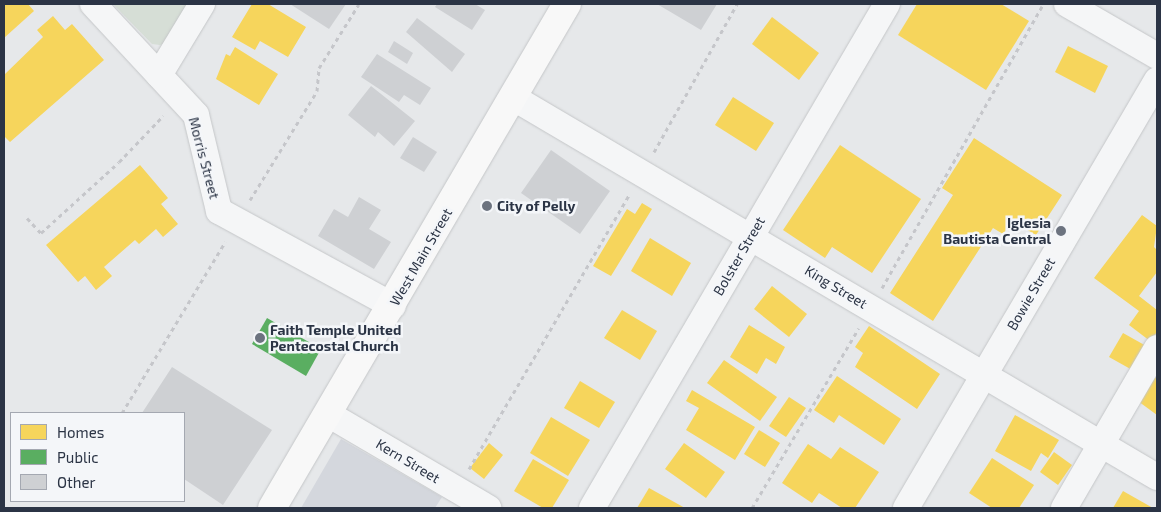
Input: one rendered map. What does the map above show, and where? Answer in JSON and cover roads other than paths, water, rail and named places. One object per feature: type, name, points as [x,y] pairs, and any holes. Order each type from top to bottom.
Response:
[{"type":"main road","name":"West Main Street","points":[[272,508],[393,306],[567,4]]},
{"type":"street","name":"Morris Street","points":[[93,4],[196,115],[219,211],[393,306]]},
{"type":"street","points":[[159,75],[202,4]]},
{"type":"street","name":"Bolster Street","points":[[592,508],[887,4]]},
{"type":"street","points":[[1066,4],[1157,56]]},
{"type":"street","name":"Bowie Street","points":[[906,508],[1157,80]]},
{"type":"street","name":"King Street","points":[[514,98],[1157,477]]},
{"type":"street","points":[[1064,508],[1157,348]]},
{"type":"street","name":"Kern Street","points":[[328,414],[488,508]]},
{"type":"place","name":"City of Pelly","points":[[487,206]]},
{"type":"place","name":"Iglesia Bautista Central","points":[[1061,231]]},
{"type":"place","name":"Faith Temple United Pentecostal Church","points":[[260,338]]}]
